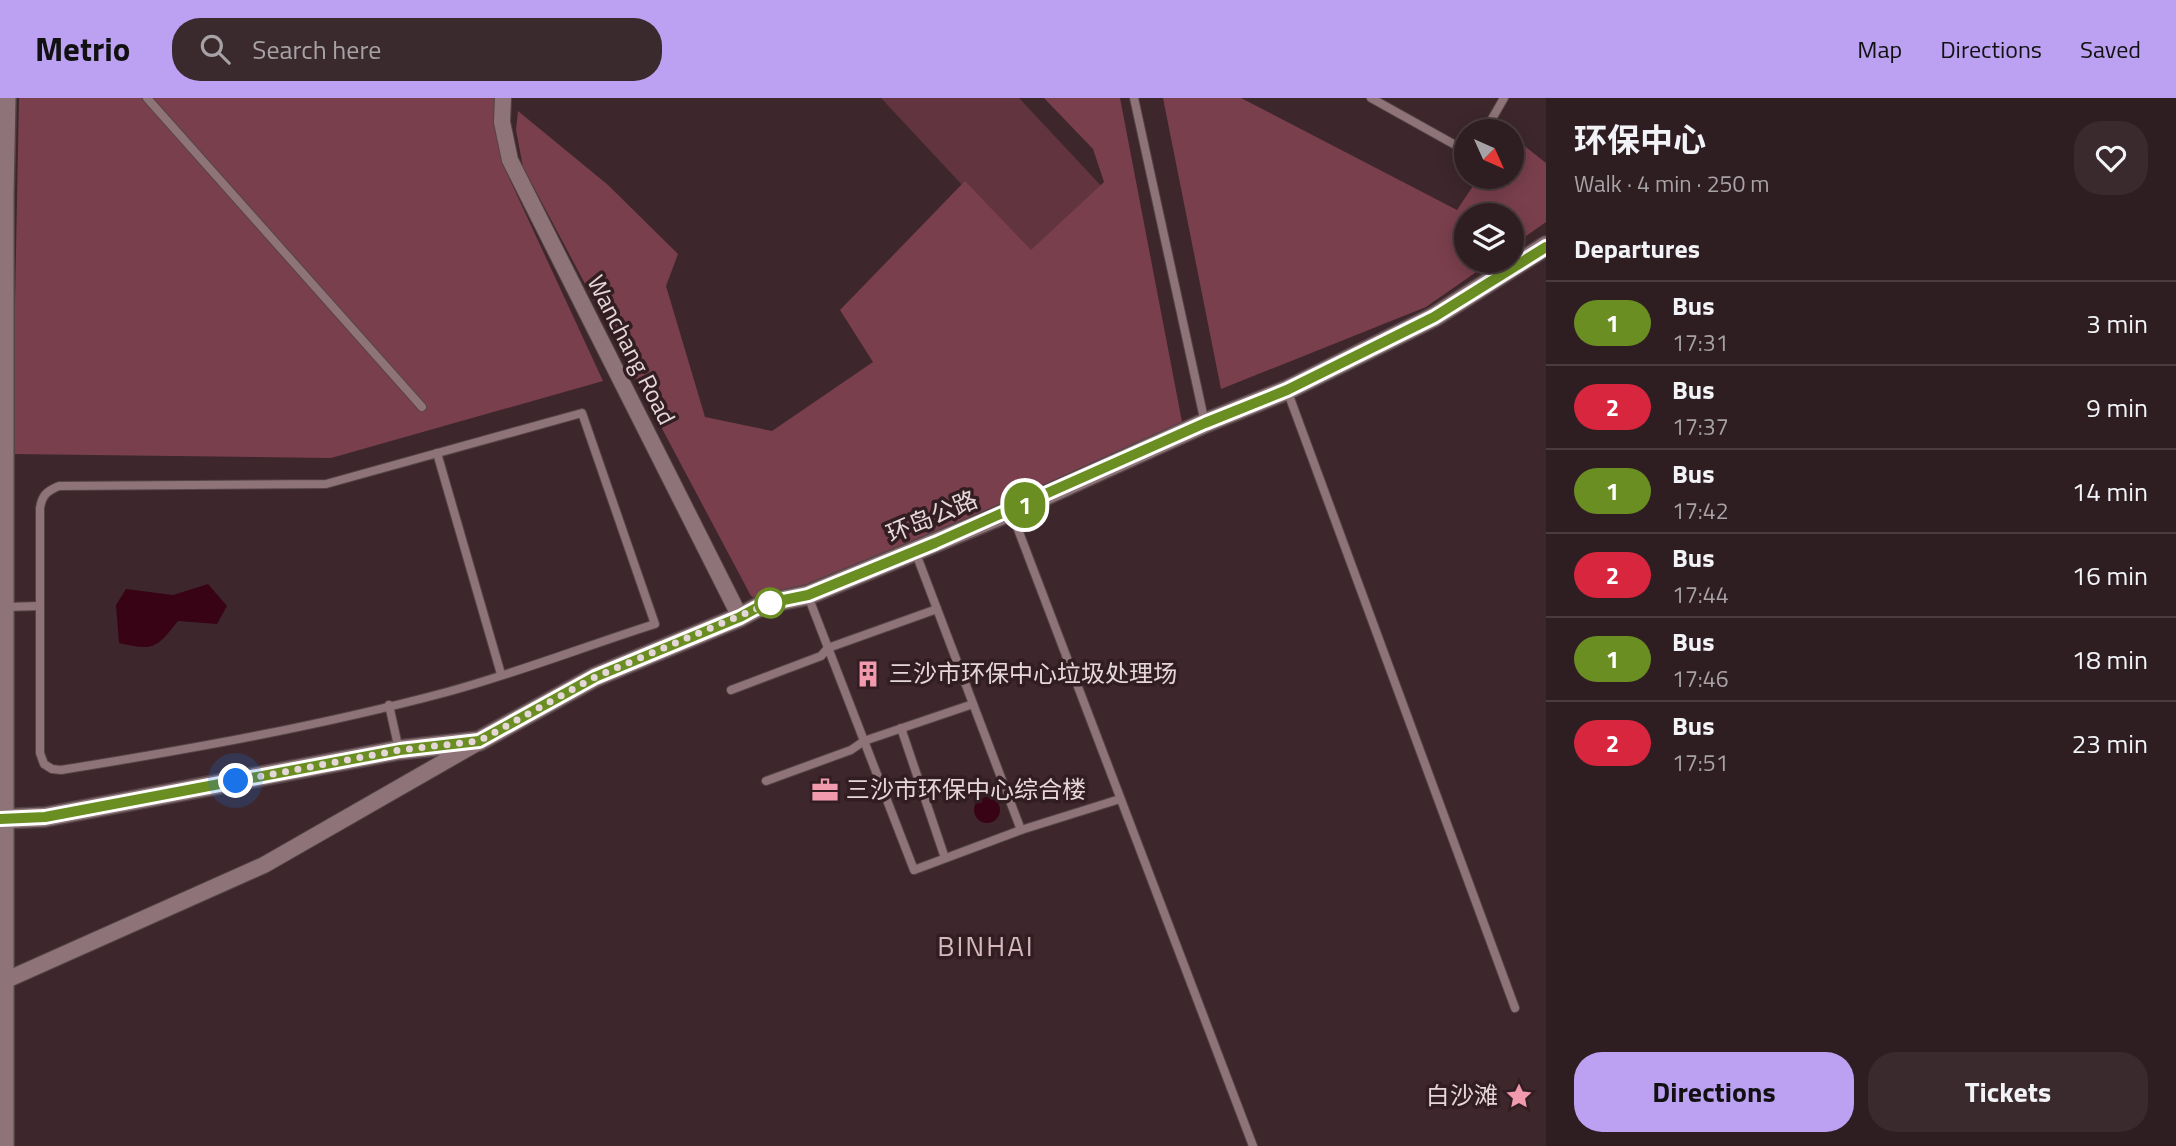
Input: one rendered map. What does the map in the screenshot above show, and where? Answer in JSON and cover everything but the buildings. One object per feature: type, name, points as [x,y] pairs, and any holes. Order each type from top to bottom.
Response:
[{"type":"main road","points":[[3,1146],[1,195],[5,98]]},
{"type":"street","name":"Wanchang Road","points":[[503,98],[502,122],[510,160],[740,617]]},
{"type":"street","name":"环岛公路","points":[[479,741],[595,677],[740,617],[764,604],[808,595],[915,551],[1011,511],[1205,423],[1287,390],[1434,317],[1546,246]]},
{"type":"street","points":[[1,819],[45,817],[400,750],[479,741]]},
{"type":"street","points":[[4,981],[264,865],[479,741]]},
{"type":"lane","points":[[147,98],[422,407]]},
{"type":"lane","points":[[1134,98],[1205,423]]},
{"type":"lane","points":[[1371,98],[1454,144]]},
{"type":"lane","points":[[1492,119],[1504,98]]},
{"type":"lane","points":[[1287,390],[1515,1007]]},
{"type":"lane","points":[[582,413],[655,624],[448,691],[220,744],[61,770],[44,764],[40,753],[41,498],[48,491],[59,486],[326,484],[437,453],[582,413]]},
{"type":"lane","points":[[437,453],[501,674]]},
{"type":"lane","points":[[1011,511],[1253,1146]]},
{"type":"lane","points":[[915,551],[1021,830]]},
{"type":"lane","points":[[808,595],[914,870],[1021,830],[1120,799]]},
{"type":"lane","points":[[3,607],[40,606]]},
{"type":"lane","points":[[732,690],[821,656],[828,648],[937,609]]},
{"type":"lane","points":[[766,781],[851,750],[864,741],[973,704]]},
{"type":"lane","points":[[389,705],[400,750]]},
{"type":"lane","points":[[901,728],[945,858]]},
{"type":"shaded area","points":[[19,98],[496,98],[494,112],[504,167],[603,381],[331,458],[12,454]]},
{"type":"shaded area","points":[[881,98],[1019,98],[1119,205],[1045,274]]},
{"type":"shaded area","points":[[1044,98],[1120,98],[1183,427],[764,604],[751,596],[523,167],[516,130],[518,111],[608,185],[678,254],[666,286],[705,417],[772,431],[873,362],[840,310],[965,181],[1031,250],[1104,182],[1093,149]]},
{"type":"shaded area","points":[[1163,98],[1241,98],[1454,208],[1454,273],[1475,273],[1426,307],[1221,389]]},
{"type":"shaded area","points":[[1524,146],[1546,163],[1546,222],[1524,238],[1524,203],[1462,203],[1471,189],[1524,189]]},
{"type":"shaded area","points":[[208,584],[227,606],[217,624],[178,621],[153,646],[140,647],[119,643],[116,605],[126,589],[173,595]]},
{"type":"shaded area","points":[[987,797],[996,801],[1000,810],[996,819],[987,823],[978,819],[974,810],[978,801]]},
{"type":"bus line","name":"1","points":[[0,819],[45,817],[400,750],[479,741],[595,677],[740,617],[764,604],[808,595],[935,543],[1205,423],[1287,390],[1434,317],[1546,247]]},
{"type":"place","name":"三沙市环保中心垃圾处理场","points":[[868,674]]},
{"type":"place","name":"三沙市环保中心综合楼","points":[[825,790]]},
{"type":"place","name":"白沙滩","points":[[1519,1096]]},
{"type":"district","name":"BINHAI","points":[[986,946]]},
{"type":"route","points":[[236,781],[400,750],[479,741],[595,677],[770,603]]}]
